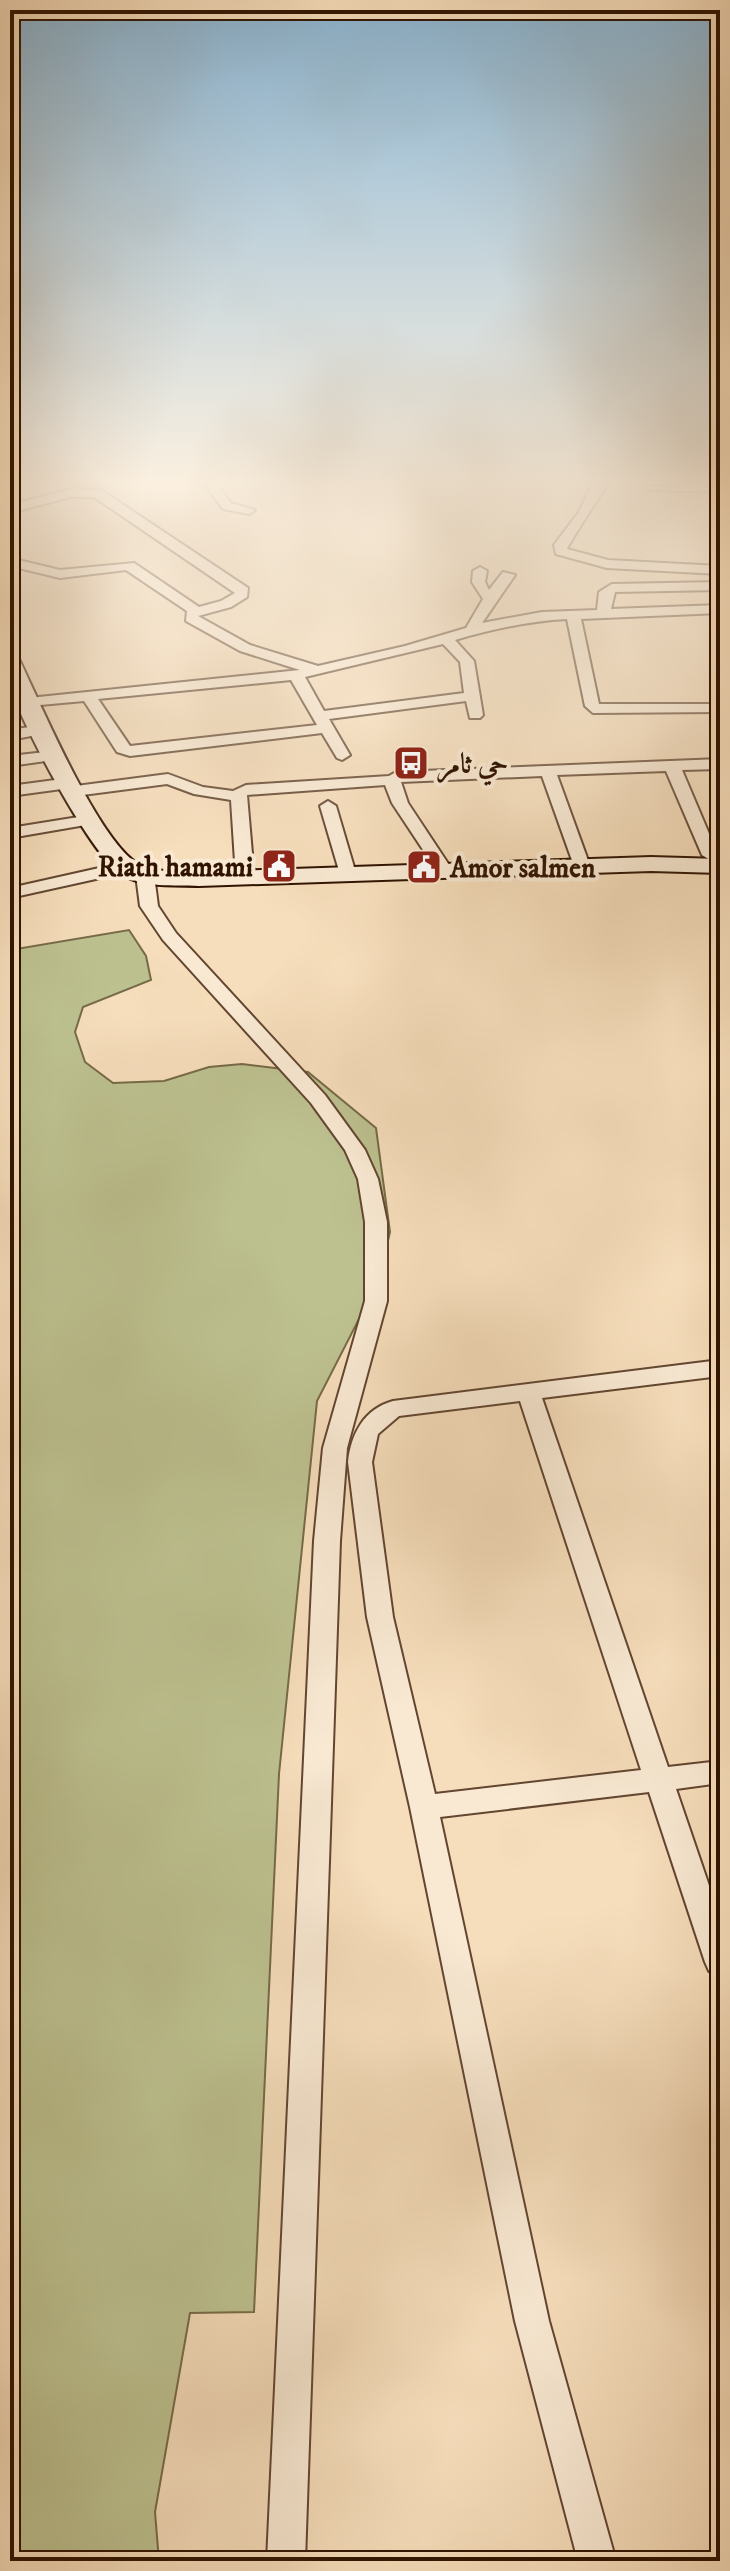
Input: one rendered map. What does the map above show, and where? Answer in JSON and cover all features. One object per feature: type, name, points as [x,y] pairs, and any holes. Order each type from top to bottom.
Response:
[{"type":"main road","points":[[10,661],[54,756],[108,850],[136,871],[245,877],[651,864],[717,859]]},
{"type":"street","points":[[189,606],[196,611]]},
{"type":"street","points":[[214,606],[190,614],[191,618],[224,639],[316,670]]},
{"type":"street","points":[[472,630],[484,606]]},
{"type":"street","points":[[604,612],[605,606]]},
{"type":"street","points":[[29,702],[296,675],[472,630],[573,613],[720,609]]},
{"type":"street","points":[[573,613],[592,706],[598,710],[720,708]]},
{"type":"street","points":[[446,639],[467,661],[475,715]]},
{"type":"street","points":[[296,675],[342,755]]},
{"type":"street","points":[[90,698],[122,749],[130,751],[472,696]]},
{"type":"street","points":[[10,735],[42,730]]},
{"type":"street","points":[[10,761],[54,756]]},
{"type":"street","points":[[10,791],[168,779],[200,791],[237,796],[246,790],[393,780],[402,776],[720,764]]},
{"type":"street","points":[[672,766],[717,859]]},
{"type":"street","points":[[548,771],[582,866]]},
{"type":"street","points":[[393,780],[400,803],[445,871]]},
{"type":"street","points":[[237,796],[242,818],[245,877]]},
{"type":"street","points":[[328,806],[348,874]]},
{"type":"street","points":[[10,833],[91,820]]},
{"type":"street","points":[[10,893],[136,871],[149,906],[169,936],[269,1042],[338,1124],[368,1179],[376,1222],[376,1301],[335,1448],[327,1541],[286,2561]]},
{"type":"street","points":[[597,2561],[532,2321],[424,1807],[380,1617],[360,1462],[362,1439],[372,1423],[393,1409],[717,1374]]},
{"type":"street","points":[[529,1394],[720,1962]]},
{"type":"street","points":[[424,1807],[720,1772]]},
{"type":"green space","points":[[129,930],[146,956],[151,980],[83,1007],[75,1032],[85,1062],[113,1083],[164,1081],[209,1067],[242,1064],[308,1072],[376,1128],[390,1232],[379,1280],[317,1401],[279,1774],[254,2312],[190,2313],[155,2512],[159,2561],[10,2561],[10,950]]},
{"type":"place","name":"حي ثامر","points":[[411,763]]},
{"type":"place","name":"Riath hamami","points":[[279,866]]},
{"type":"place","name":"Amor salmen","points":[[424,867]]}]
